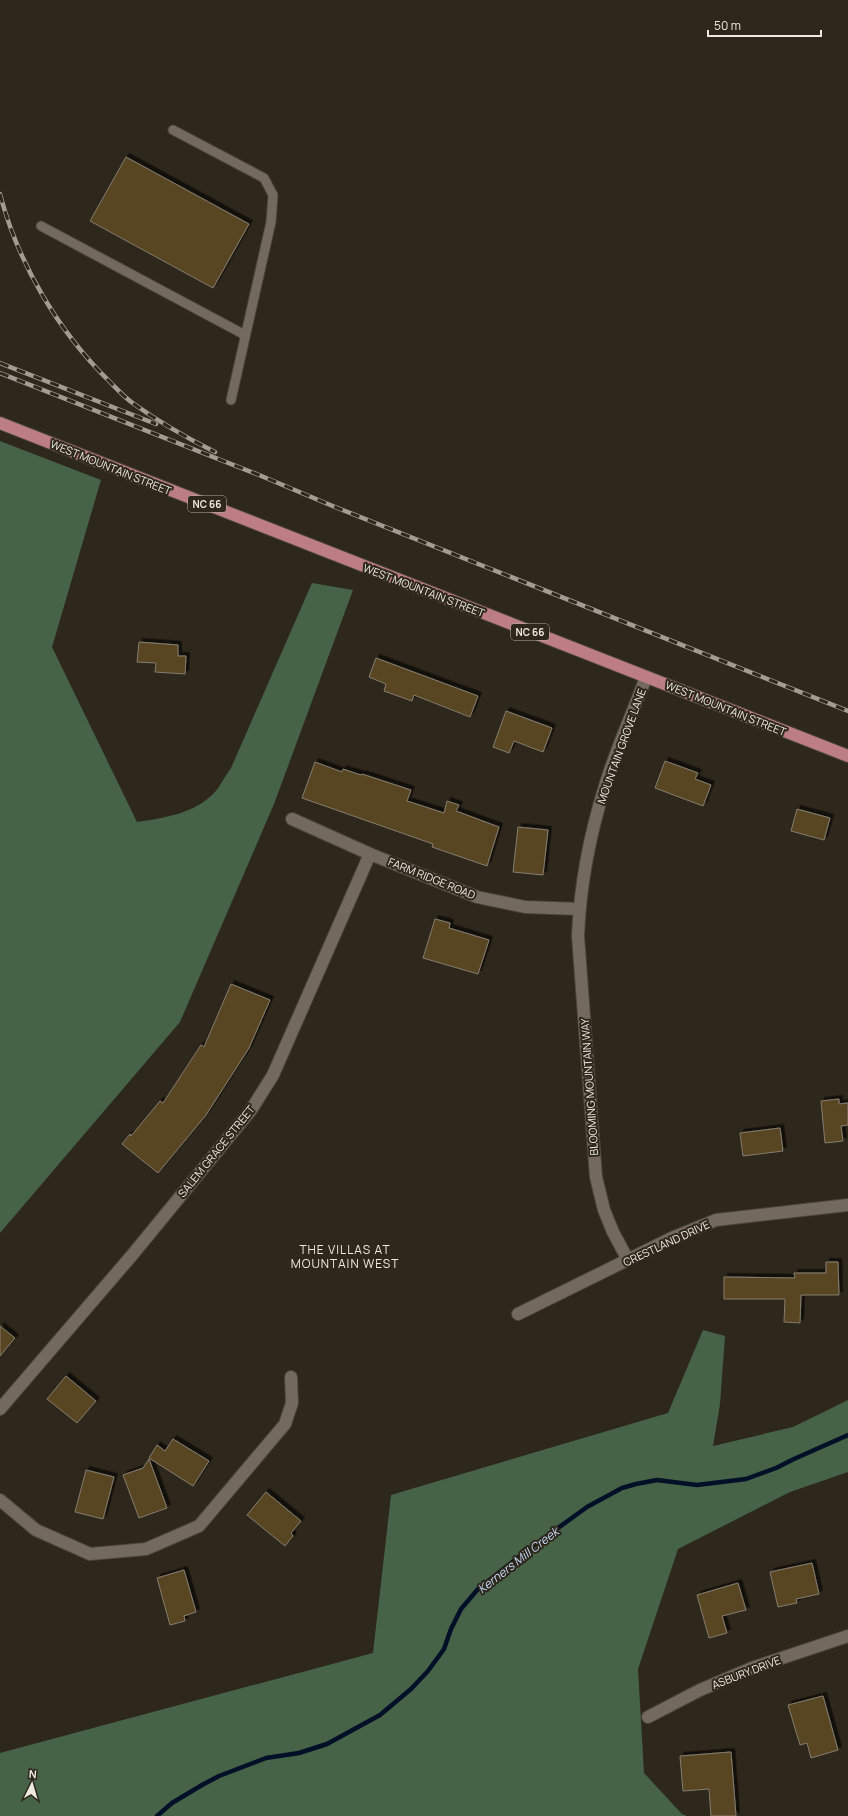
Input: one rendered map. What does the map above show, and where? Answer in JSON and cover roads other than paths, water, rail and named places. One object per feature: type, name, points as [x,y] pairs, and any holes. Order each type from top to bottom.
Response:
[{"type":"main road","name":"WEST MOUNTAIN STREET","points":[[0,423],[848,756]]},
{"type":"street","name":"MOUNTAIN GROVE LANE","points":[[579,908],[585,862],[605,785],[646,677]]},
{"type":"street","name":"FARM RIDGE ROAD","points":[[292,819],[370,854],[478,897],[525,907],[579,908]]},
{"type":"street","name":"SALEM GRACE STREET","points":[[0,1409],[132,1254],[251,1110],[273,1075],[370,854]]},
{"type":"street","name":"BLOOMING MOUNTAIN WAY","points":[[579,908],[578,936],[596,1177],[604,1210],[628,1260]]},
{"type":"street","name":"CRESTLAND DRIVE","points":[[518,1314],[692,1229],[716,1220],[848,1205]]},
{"type":"street","points":[[0,1500],[36,1530],[90,1554],[146,1549],[199,1526],[285,1424],[292,1402],[291,1377]]},
{"type":"street","name":"ASBURY DRIVE","points":[[648,1717],[700,1690],[752,1668],[848,1636]]},
{"type":"lane","points":[[173,130],[264,178],[273,195],[271,222],[231,400]]},
{"type":"lane","points":[[41,226],[245,336]]},
{"type":"waterway","name":"Kerners Mill Creek","points":[[157,1816],[172,1803],[219,1776],[266,1758],[299,1753],[327,1744],[380,1715],[411,1689],[428,1671],[444,1649],[451,1629],[461,1609],[478,1589],[529,1549],[587,1507],[622,1488],[657,1480],[697,1485],[746,1479],[776,1468],[848,1435]]},
{"type":"railway","points":[[0,194],[17,245],[42,295],[57,318],[90,361],[131,402],[173,430],[215,452]]},
{"type":"railway","points":[[0,363],[156,424]]},
{"type":"railway","points":[[0,373],[848,711]]},
{"type":"district","name":"THE VILLAS AT MOUNTAIN WEST","points":[[345,1256]]}]
